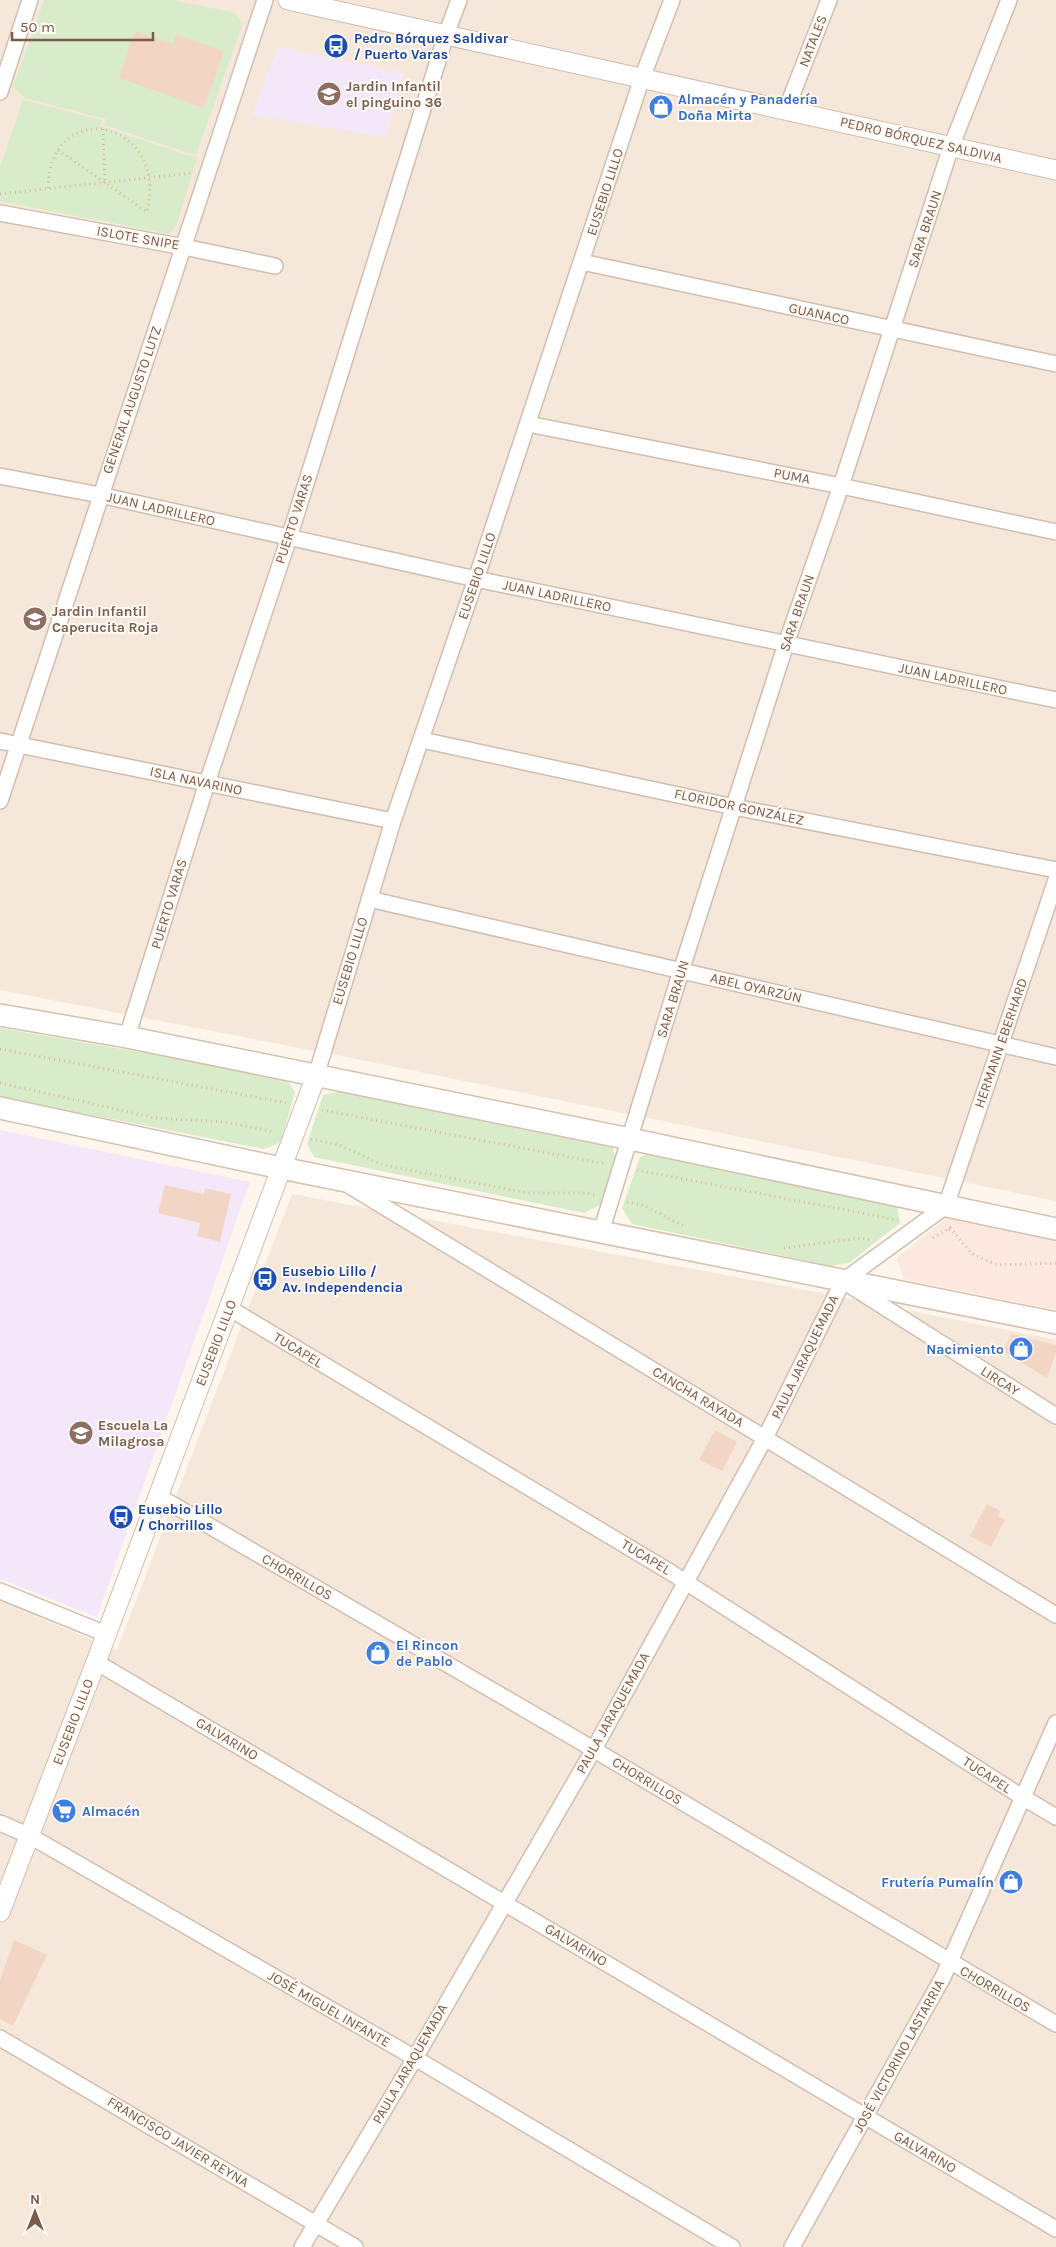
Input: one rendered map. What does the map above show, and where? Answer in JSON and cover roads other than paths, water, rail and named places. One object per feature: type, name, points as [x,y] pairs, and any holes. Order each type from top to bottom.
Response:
[{"type":"main road","points":[[0,1015],[127,1037],[630,1139],[950,1216],[1056,1229]]},
{"type":"main road","points":[[0,1108],[280,1168],[1056,1323]]},
{"type":"street","points":[[0,92],[30,0]]},
{"type":"street","name":"GENERAL AUGUSTO LUTZ","points":[[0,801],[265,0]]},
{"type":"street","name":"PEDRO BÓRQUEZ SALDIVIA","points":[[288,0],[1056,170]]},
{"type":"street","name":"PUERTO VARAS","points":[[127,1037],[207,783],[289,538],[446,35],[460,0]]},
{"type":"street","name":"EUSEBIO LILLO","points":[[0,1912],[316,1076],[393,821],[528,424],[642,78],[672,0]]},
{"type":"street","name":"NATALES","points":[[786,110],[829,0]]},
{"type":"street","name":"SARA BRAUN","points":[[601,1232],[681,971],[786,644],[841,486],[951,147],[1009,0]]},
{"type":"street","name":"ISLOTE SNIPE","points":[[0,213],[275,266]]},
{"type":"street","name":"GUANACO","points":[[582,262],[1056,364]]},
{"type":"street","name":"PUMA","points":[[528,424],[841,486],[1056,532]]},
{"type":"street","name":"JUAN LADRILLERO","points":[[0,476],[100,495],[476,579],[1056,700]]},
{"type":"street","name":"FLORIDOR GONZÁLEZ","points":[[422,740],[734,806],[1056,870]]},
{"type":"street","name":"ISLA NAVARINO","points":[[0,741],[393,821]]},
{"type":"street","name":"HERMANN EBERHARD","points":[[950,1216],[1001,1045],[1052,906],[1056,880]]},
{"type":"street","name":"ABEL OYARZÚN","points":[[369,899],[1001,1045],[1056,1056]]},
{"type":"street","name":"CANCHA RAYADA","points":[[340,1180],[1056,1614]]},
{"type":"street","name":"PAULA JARAQUEMADA","points":[[302,2247],[415,2058],[594,1749],[765,1438],[843,1281],[921,1224],[950,1216]]},
{"type":"street","name":"LIRCAY","points":[[843,1281],[1056,1416]]},
{"type":"street","name":"TUCAPEL","points":[[229,1308],[686,1582],[1056,1817]]},
{"type":"street","name":"CHORRILLOS","points":[[158,1496],[594,1749],[1056,2024]]},
{"type":"street","points":[[0,1592],[106,1634]]},
{"type":"street","name":"GALVARINO","points":[[96,1662],[1056,2229]]},
{"type":"street","name":"JOSÉ VICTORINO LASTARRIA","points":[[792,2247],[950,1962],[1056,1723]]},
{"type":"street","name":"JOSÉ MIGUEL INFANTE","points":[[0,1824],[30,1836],[415,2058],[732,2247]]},
{"type":"street","name":"FRANCISCO JAVIER REYNA","points":[[0,2038],[356,2247]]},
{"type":"place","name":"Pedro Bórquez Saldivar / Puerto Varas","points":[[336,46]]},
{"type":"place","name":"Jardin Infantil el pinguino 36","points":[[329,94]]},
{"type":"place","name":"Almacén y Panadería Doña Mirta","points":[[661,107]]},
{"type":"place","name":"Jardin Infantil Caperucita Roja","points":[[35,619]]},
{"type":"place","name":"Eusebio Lillo / Av. Independencia","points":[[265,1279]]},
{"type":"place","name":"Nacimiento","points":[[1021,1349]]},
{"type":"place","name":"Escuela La Milagrosa","points":[[81,1433]]},
{"type":"place","name":"Eusebio Lillo / Chorrillos","points":[[121,1517]]},
{"type":"place","name":"El Rincon de Pablo","points":[[378,1653]]},
{"type":"place","name":"Almacén","points":[[64,1811]]},
{"type":"place","name":"Frutería Pumalín","points":[[1011,1882]]}]
